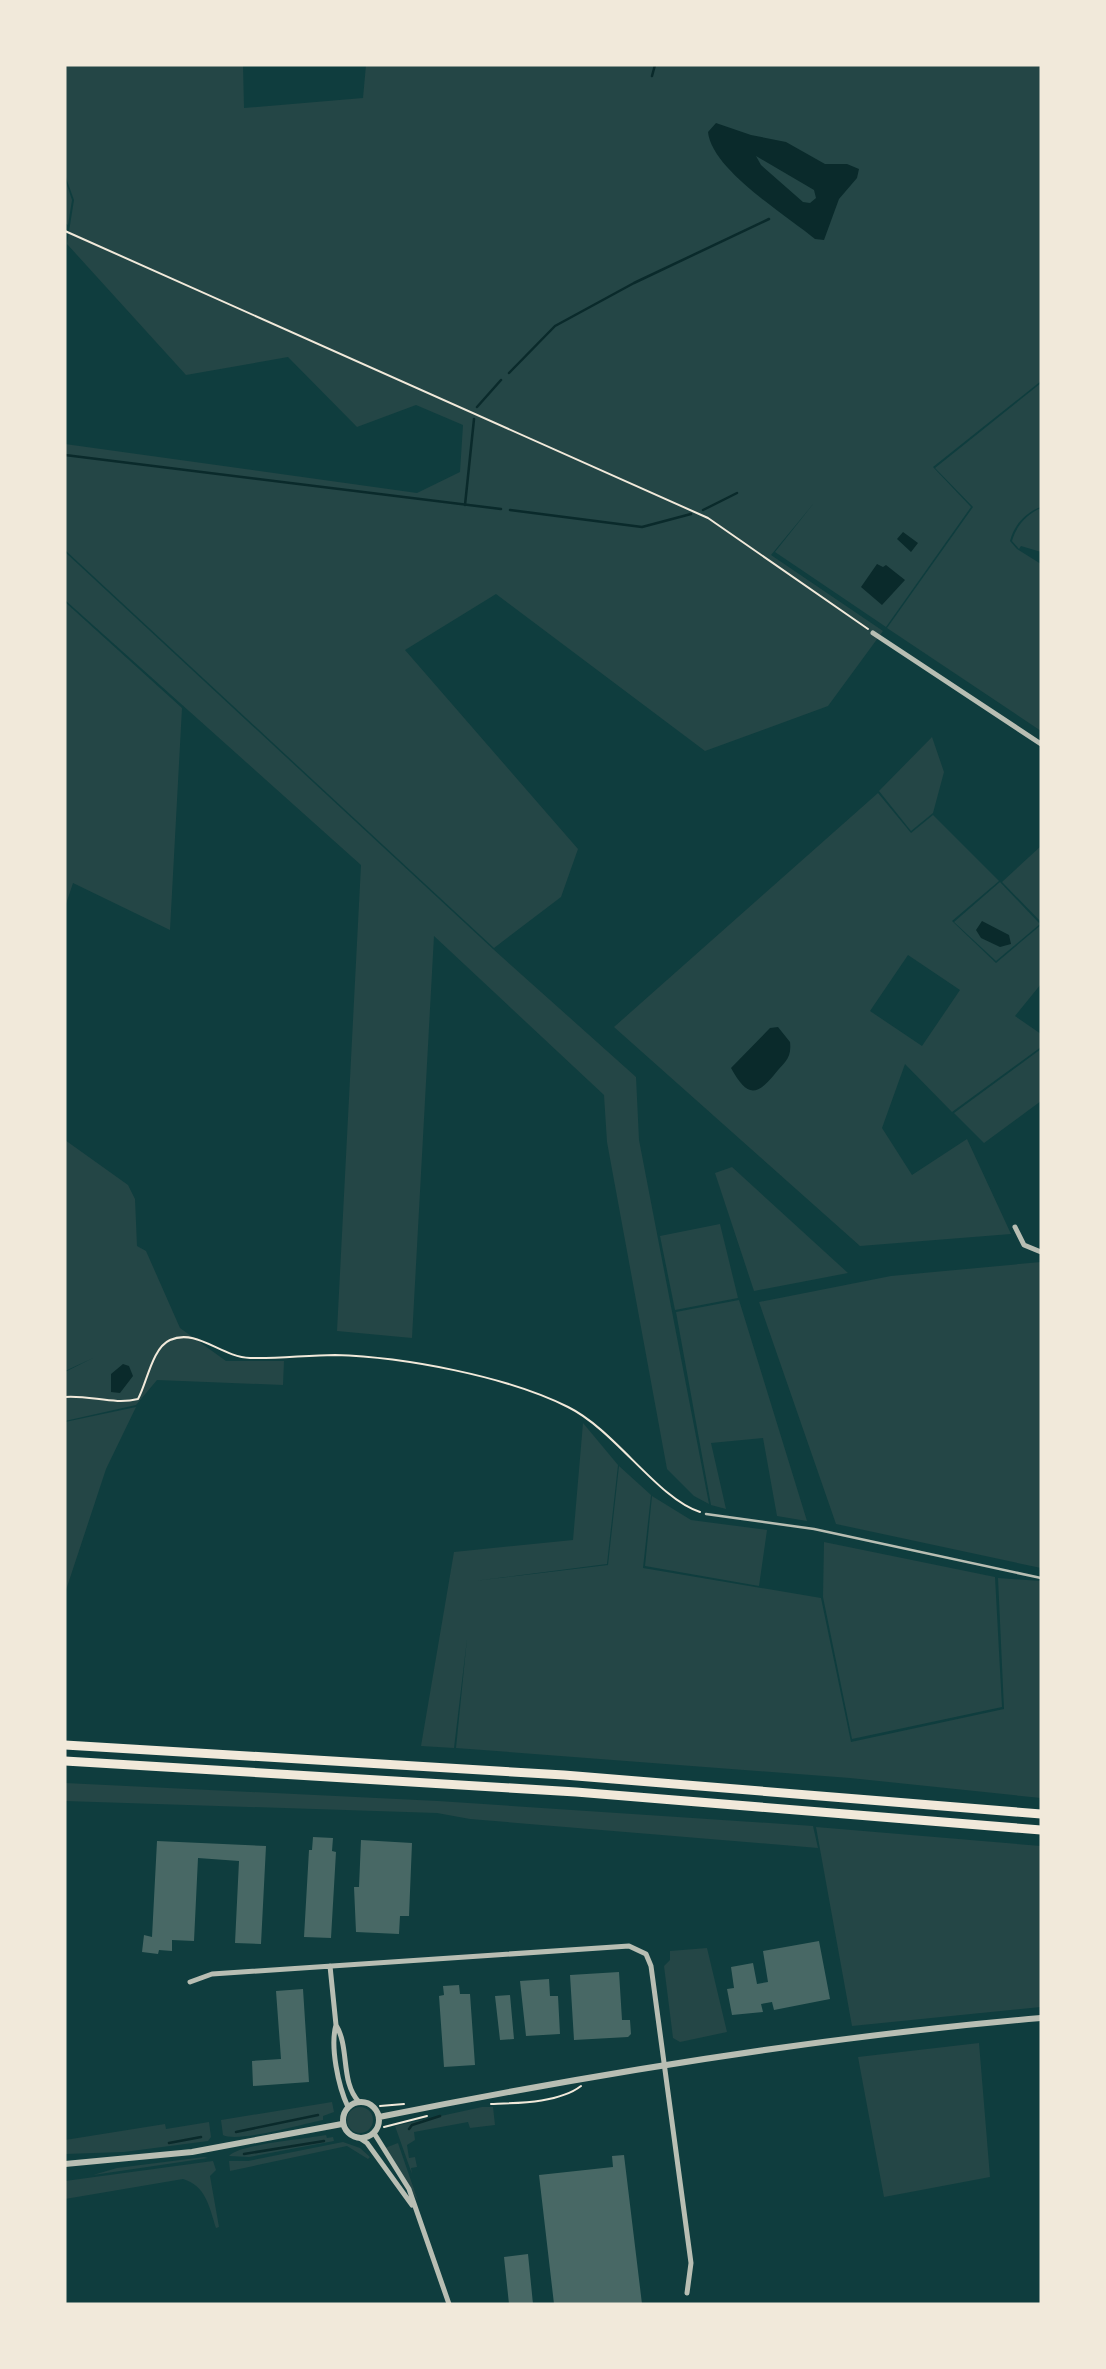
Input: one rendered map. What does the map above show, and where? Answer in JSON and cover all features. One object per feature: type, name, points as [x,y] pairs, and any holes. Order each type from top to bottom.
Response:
[{"type":"highway","points":[[65,1745],[564,1774],[1041,1814]]},
{"type":"highway","points":[[65,1761],[589,1793],[1041,1830]]},
{"type":"street","points":[[873,633],[1041,744]]},
{"type":"street","points":[[1015,1227],[1024,1245],[1041,1252]]},
{"type":"street","points":[[190,1982],[212,1973],[636,1948],[646,1954],[651,1966],[666,2064],[691,2263],[687,2293]]},
{"type":"street","points":[[330,1966],[336,2025],[333,2034],[341,2084],[348,2107]]},
{"type":"street","points":[[379,2117],[666,2064],[907,2031],[1041,2018]]},
{"type":"street","points":[[336,2025],[342,2034],[352,2091],[359,2102],[374,2108],[379,2117],[374,2133],[361,2139]]},
{"type":"street","points":[[359,2102],[348,2107],[342,2124],[349,2135],[367,2143],[414,2207]]},
{"type":"street","points":[[65,2164],[192,2152],[342,2124]]},
{"type":"street","points":[[374,2133],[409,2189],[449,2304]]},
{"type":"lane","points":[[706,1514],[814,1529],[1041,1578]]},
{"type":"path","points":[[65,231],[708,518],[873,633]]},
{"type":"path","points":[[65,1397],[84,1396],[125,1402],[138,1399],[156,1355],[168,1340],[182,1337],[198,1338],[231,1355],[250,1358],[335,1355],[444,1368],[566,1405],[596,1424],[682,1502],[706,1514]]},
{"type":"path","points":[[484,2104],[513,2104],[571,2093],[579,2088]]},
{"type":"path","points":[[384,2127],[429,2116]]},
{"type":"shaded area","points":[[65,65],[243,65],[244,108],[363,98],[366,65],[1041,65],[1041,381],[933,467],[971,507],[886,627],[775,552],[814,503],[771,555],[883,631],[828,706],[705,751],[496,594],[405,650],[578,849],[561,897],[494,948],[65,550],[65,444],[417,493],[460,472],[463,425],[416,405],[357,427],[288,357],[186,375],[67,244],[74,200],[65,175]]},
{"type":"shaded area","points":[[716,123],[751,135],[786,142],[825,164],[847,164],[859,169],[857,178],[839,199],[824,240],[815,239],[752,191],[722,161],[708,132]],"holes":[[[756,156],[814,190],[816,198],[810,203],[803,202],[761,165]]]},
{"type":"shaded area","points":[[65,179],[72,200],[68,225],[65,223]]},
{"type":"shaded area","points":[[1041,383],[1041,507],[1021,520],[1010,541],[1017,549],[1041,564],[1041,731],[887,628],[973,507],[935,468]]},
{"type":"shaded area","points":[[1041,508],[1041,552],[1021,546],[1019,549],[1012,541],[1016,530],[1027,517]]},
{"type":"shaded area","points":[[903,532],[918,543],[911,552],[897,539]]},
{"type":"shaded area","points":[[65,552],[493,949],[636,1077],[639,1140],[709,1504],[694,1496],[667,1469],[607,1142],[604,1095],[434,936],[412,1338],[337,1331],[361,865],[65,600]]},
{"type":"shaded area","points":[[877,564],[883,567],[886,565],[905,580],[882,605],[861,587]]},
{"type":"shaded area","points":[[65,602],[182,708],[170,930],[73,883],[65,907]]},
{"type":"shaded area","points":[[932,737],[944,772],[933,813],[911,831],[879,791]]},
{"type":"shaded area","points":[[878,793],[911,833],[933,815],[999,881],[952,921],[996,963],[1041,925],[1041,984],[1015,1016],[1041,1034],[1041,1047],[952,1112],[905,1064],[882,1128],[912,1175],[967,1139],[1011,1234],[860,1246],[614,1027]],"holes":[[[908,955],[960,990],[922,1046],[870,1011]]]},
{"type":"shaded area","points":[[1041,846],[1041,922],[1002,882]]},
{"type":"shaded area","points":[[1000,882],[1040,924],[996,961],[954,922]]},
{"type":"shaded area","points":[[982,921],[1009,935],[1011,944],[1000,947],[981,938],[976,930]]},
{"type":"shaded area","points":[[778,1027],[790,1042],[788,1056],[761,1087],[756,1090],[746,1088],[731,1068],[770,1028]]},
{"type":"shaded area","points":[[1041,1049],[1041,1101],[984,1143],[954,1113]]},
{"type":"shaded area","points":[[65,1140],[128,1185],[135,1199],[137,1246],[146,1251],[180,1328],[226,1361],[284,1361],[283,1385],[157,1380],[136,1405],[65,1421],[65,1372],[93,1358],[65,1371]]},
{"type":"shaded area","points":[[732,1167],[848,1273],[754,1291],[715,1173]]},
{"type":"shaded area","points":[[720,1224],[738,1298],[675,1310],[660,1236]]},
{"type":"shaded area","points":[[1041,1262],[1041,1568],[836,1524],[759,1302],[891,1276]]},
{"type":"shaded area","points":[[739,1300],[807,1521],[777,1516],[763,1438],[711,1443],[726,1509],[711,1505],[676,1312]]},
{"type":"shaded area","points":[[123,1364],[129,1366],[133,1376],[120,1393],[111,1392],[111,1374]]},
{"type":"shaded area","points":[[136,1407],[106,1469],[65,1593],[65,1422]]},
{"type":"shaded area","points":[[583,1423],[618,1465],[607,1564],[474,1581],[608,1565],[619,1466],[651,1495],[643,1568],[821,1598],[851,1742],[1004,1709],[998,1578],[1041,1581],[1041,1798],[850,1778],[456,1748],[467,1639],[454,1748],[421,1746],[454,1552],[573,1540]]},
{"type":"shaded area","points":[[652,1496],[691,1520],[767,1530],[759,1586],[645,1566]]},
{"type":"shaded area","points":[[824,1542],[995,1577],[1002,1707],[852,1739],[823,1597]]},
{"type":"shaded area","points":[[65,1783],[438,1801],[813,1826],[818,1848],[470,1819],[437,1813],[65,1801]]},
{"type":"shaded area","points":[[816,1827],[1041,1846],[1041,2007],[852,2026]]},
{"type":"shaded area","points":[[707,1948],[727,2032],[680,2042],[673,2038],[664,1966],[670,1960],[670,1951]]},
{"type":"shaded area","points":[[979,2043],[990,2177],[884,2197],[858,2057]]},
{"type":"shaded area","points":[[332,2102],[334,2112],[323,2116],[323,2120],[256,2135],[223,2135],[221,2120]]},
{"type":"shaded area","points":[[360,2107],[369,2111],[373,2120],[369,2129],[360,2133],[351,2129],[347,2120],[351,2111]]},
{"type":"shaded area","points":[[493,2107],[495,2125],[470,2128],[468,2122],[414,2132],[415,2140],[407,2145],[409,2158],[415,2157],[417,2167],[411,2168],[412,2174],[395,2126]]},
{"type":"shaded area","points":[[209,2122],[211,2137],[208,2141],[124,2152],[65,2154],[65,2140],[165,2124],[166,2129]]},
{"type":"shaded area","points":[[326,2135],[327,2138],[333,2137],[334,2141],[249,2157],[229,2156],[259,2145]]},
{"type":"shaded area","points":[[343,2142],[360,2148],[370,2157],[368,2159],[347,2146],[230,2171],[229,2161],[248,2161]]},
{"type":"shaded area","points":[[398,2143],[418,2201],[385,2148]]},
{"type":"shaded area","points":[[208,2158],[93,2175],[117,2168]]},
{"type":"shaded area","points":[[213,2161],[216,2170],[210,2176],[219,2227],[216,2228],[202,2192],[183,2179],[65,2199],[65,2181]]},
{"type":"building","points":[[313,1837],[333,1838],[332,1851],[336,1852],[331,1938],[304,1937],[309,1850],[312,1850]]},
{"type":"building","points":[[361,1840],[412,1843],[409,1916],[400,1916],[399,1934],[356,1932],[354,1887],[359,1887]]},
{"type":"building","points":[[157,1841],[266,1846],[261,1944],[235,1943],[239,1861],[198,1858],[194,1941],[172,1940],[172,1951],[159,1950],[158,1954],[142,1952],[144,1935],[152,1937]]},
{"type":"building","points":[[819,1941],[830,1999],[774,2010],[772,2002],[761,2004],[763,2012],[732,2015],[727,1989],[734,1988],[731,1967],[753,1963],[757,1984],[768,1982],[763,1951]]},
{"type":"building","points":[[619,1972],[622,2020],[630,2020],[631,2034],[628,2037],[574,2040],[570,1975]]},
{"type":"building","points":[[549,1979],[550,1996],[558,1996],[560,2034],[526,2036],[520,1981]]},
{"type":"building","points":[[459,1985],[460,1994],[470,1994],[475,2065],[444,2067],[439,1996],[444,1995],[443,1986]]},
{"type":"building","points":[[303,1989],[309,2082],[253,2086],[252,2061],[281,2059],[276,1991]]},
{"type":"building","points":[[510,1995],[514,2039],[500,2040],[495,1996]]},
{"type":"building","points":[[624,2155],[642,2304],[554,2304],[539,2175],[613,2167],[612,2156]]},
{"type":"building","points":[[528,2254],[533,2304],[509,2304],[504,2257]]},
{"type":"waterway","points":[[652,76],[655,65]]},
{"type":"waterway","points":[[509,373],[555,326],[634,283],[769,219]]},
{"type":"waterway","points":[[477,407],[501,380]]},
{"type":"waterway","points":[[465,505],[474,419]]},
{"type":"waterway","points":[[65,455],[501,509]]},
{"type":"waterway","points":[[703,510],[737,493]]},
{"type":"waterway","points":[[510,510],[642,527],[691,514]]},
{"type":"waterway","points":[[236,2132],[318,2115]]},
{"type":"waterway","points":[[409,2129],[412,2125],[440,2116]]},
{"type":"waterway","points":[[169,2143],[201,2137]]},
{"type":"waterway","points":[[244,2154],[324,2141]]}]
